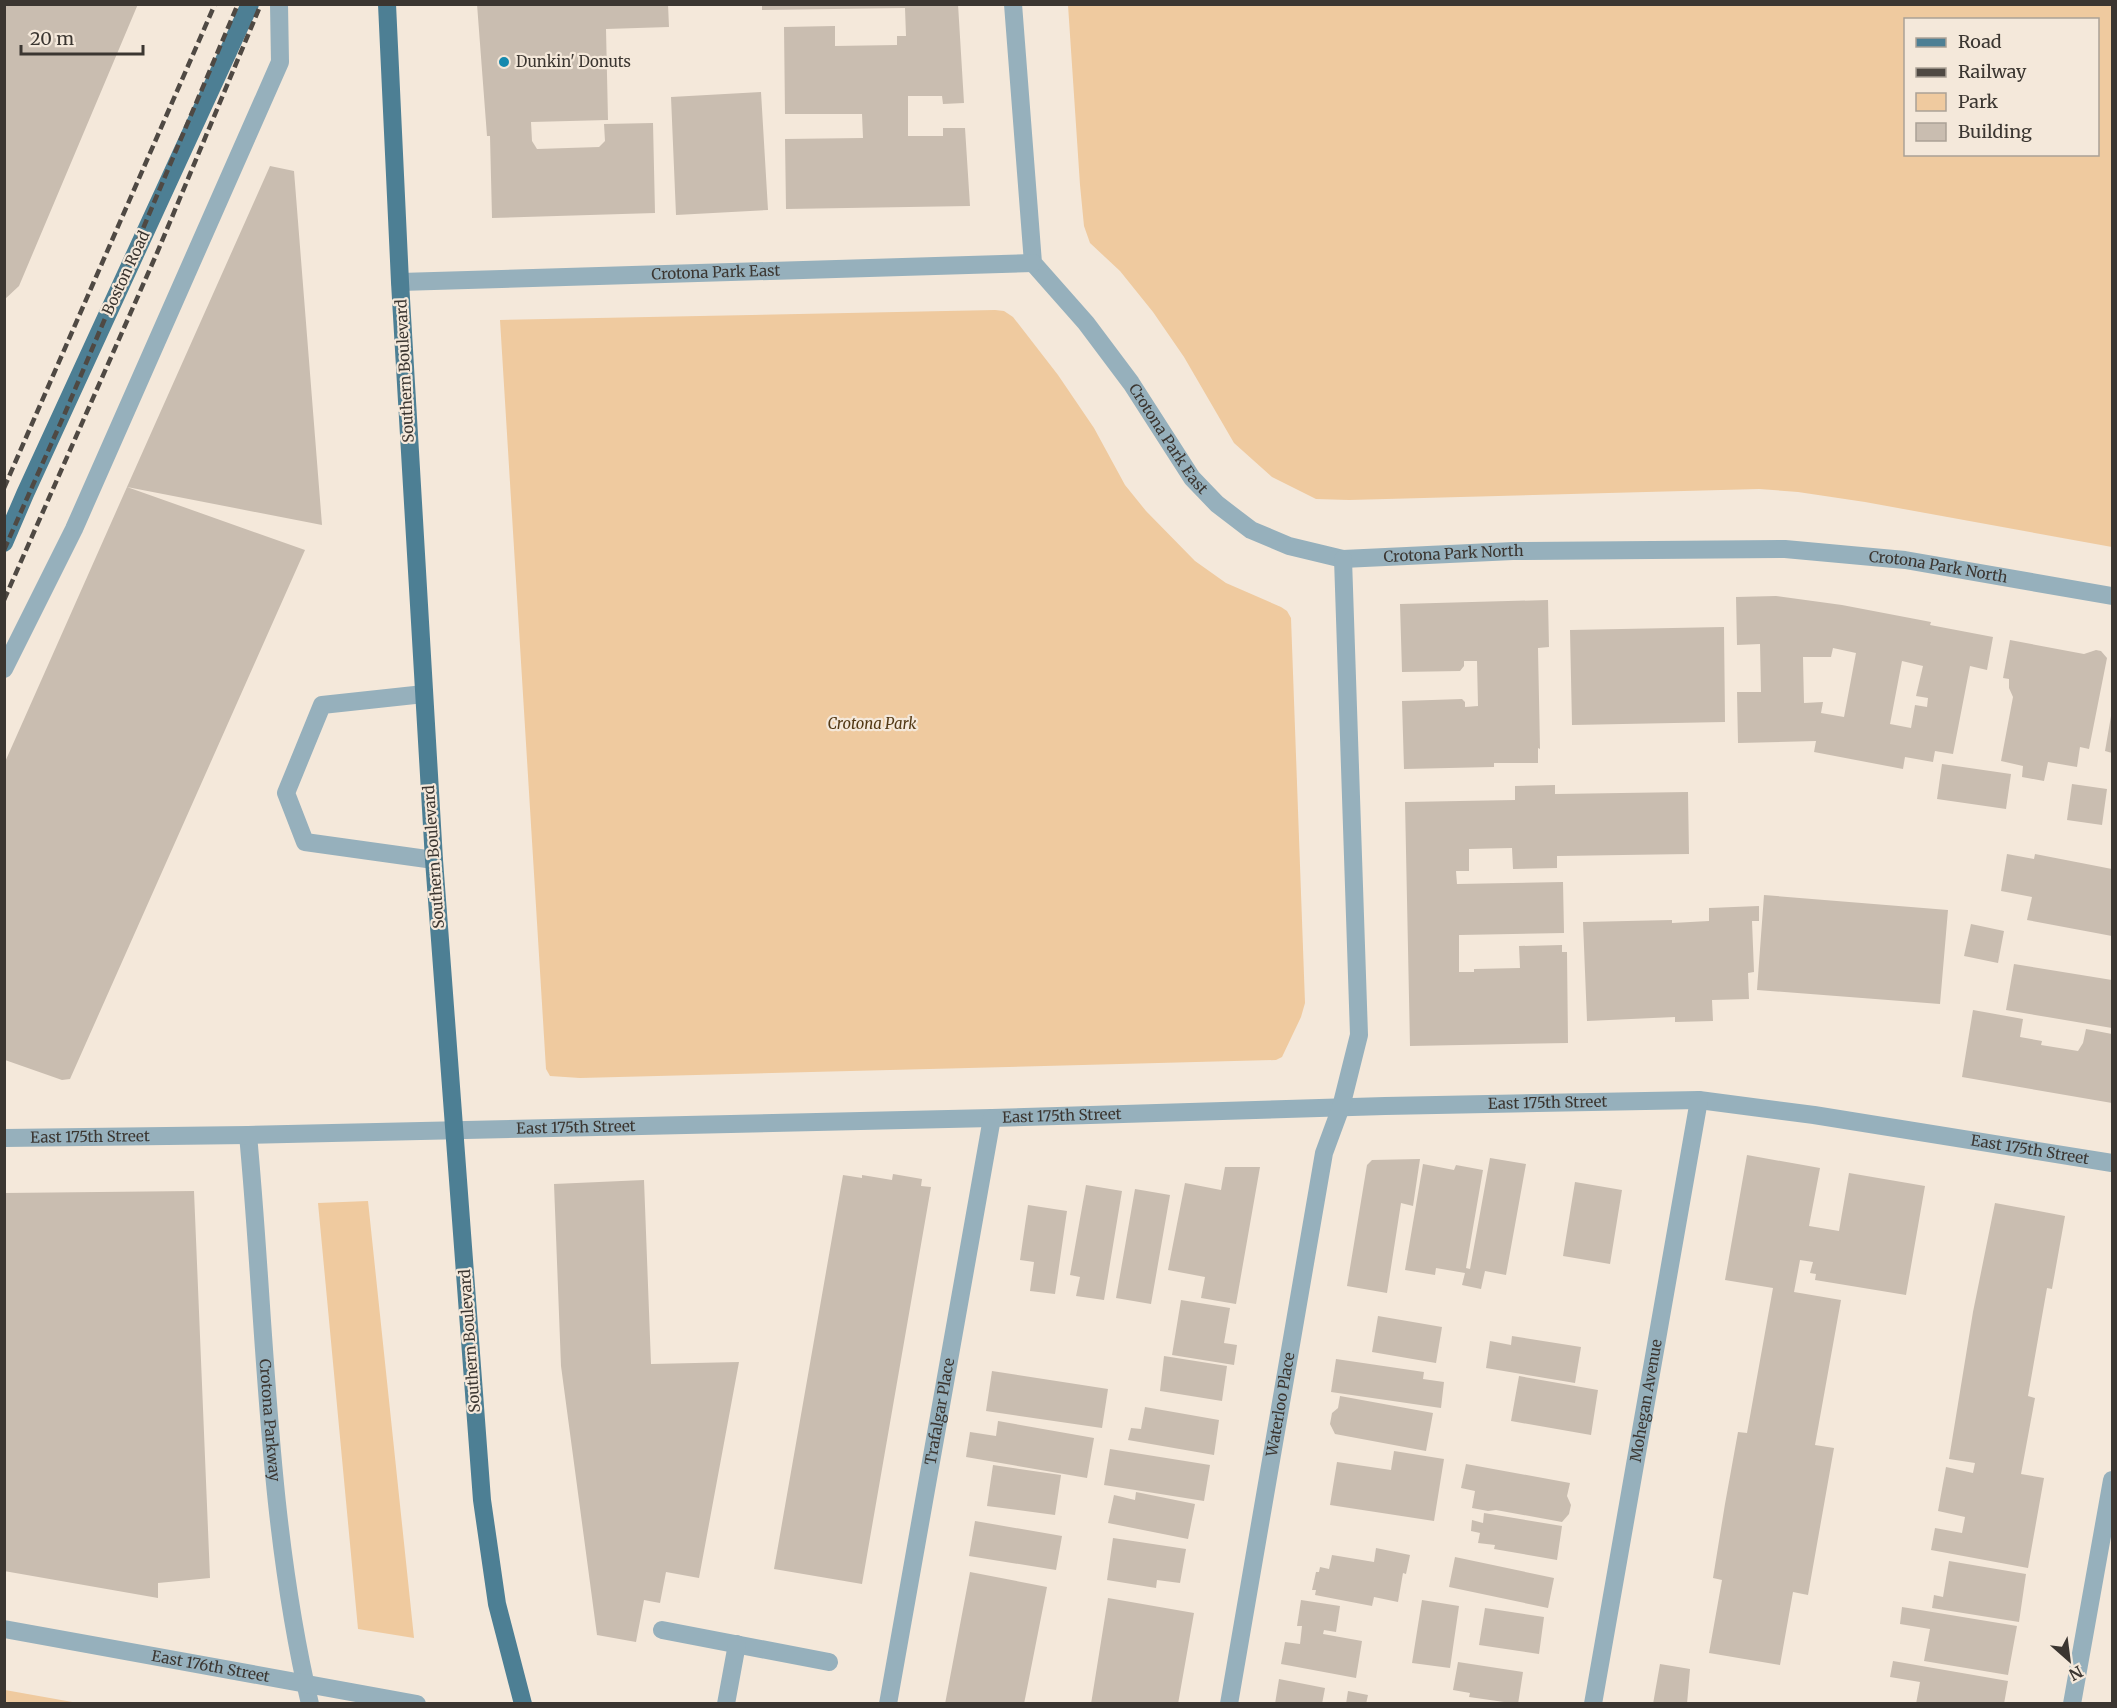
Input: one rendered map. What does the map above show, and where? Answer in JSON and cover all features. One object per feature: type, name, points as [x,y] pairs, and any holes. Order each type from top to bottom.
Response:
[{"type":"main road","name":"Boston Road","points":[[4,543],[250,4]]},
{"type":"main road","name":"Southern Boulevard","points":[[387,4],[400,282],[434,860],[486,1537],[503,1634],[523,1704]]},
{"type":"street","points":[[4,669],[74,529],[280,62],[279,4]]},
{"type":"street","points":[[1013,4],[1033,263]]},
{"type":"street","name":"Crotona Park East","points":[[400,282],[1033,263],[1086,323],[1131,383],[1192,478],[1217,504],[1251,530],[1289,546],[1343,559]]},
{"type":"street","name":"Crotona Park North","points":[[1343,559],[1513,552],[1785,549],[1905,560],[2112,596]]},
{"type":"street","points":[[1341,1107],[1359,1035],[1343,559]]},
{"type":"street","points":[[424,694],[322,705],[286,794],[305,842],[434,860]]},
{"type":"street","name":"East 175th Street","points":[[4,1138],[248,1135],[1700,1100],[1814,1115],[2112,1163]]},
{"type":"street","name":"Mohegan Avenue","points":[[1593,1704],[1700,1100]]},
{"type":"street","name":"Waterloo Place","points":[[1229,1704],[1324,1153],[1341,1107]]},
{"type":"street","name":"Trafalgar Place","points":[[888,1704],[992,1118]]},
{"type":"street","name":"Crotona Parkway","points":[[248,1135],[275,1488],[284,1561],[310,1704]]},
{"type":"street","points":[[2072,1704],[2112,1480]]},
{"type":"street","name":"East 176th Street","points":[[4,1629],[417,1704]]},
{"type":"street","points":[[662,1630],[829,1662]]},
{"type":"street","points":[[726,1704],[737,1644]]},
{"type":"green space","points":[[1068,5],[2112,5],[2112,547],[1865,502],[1759,489],[1316,499],[1272,477],[1234,443],[1184,357],[1153,312],[1120,271],[1090,243],[1084,226]]},
{"type":"green space","name":"Crotona Park","points":[[1004,311],[1013,317],[1058,375],[1094,428],[1125,485],[1146,511],[1195,561],[1226,583],[1281,607],[1291,618],[1305,1003],[1301,1017],[1282,1057],[1276,1060],[580,1078],[550,1076],[546,1069],[500,320]]},
{"type":"green space","points":[[368,1201],[414,1638],[358,1629],[318,1203]]},
{"type":"green space","points":[[5,1690],[78,1703],[5,1703]]},
{"type":"building","points":[[4,4],[138,4],[19,286],[4,300]]},
{"type":"building","points":[[477,4],[668,4],[669,27],[606,29],[608,120],[531,122],[532,141],[537,149],[599,147],[605,141],[604,124],[653,123],[655,213],[492,218],[490,136],[487,136]]},
{"type":"building","points":[[762,4],[958,4],[964,103],[943,104],[942,96],[908,96],[908,136],[943,136],[943,128],[965,128],[970,206],[786,209],[785,139],[863,138],[862,114],[785,114],[784,27],[835,26],[835,46],[897,45],[897,36],[906,36],[905,8],[762,10]]},
{"type":"building","points":[[761,92],[768,210],[676,215],[671,97]]},
{"type":"building","points":[[270,166],[294,171],[322,525],[127,487]]},
{"type":"building","points":[[127,487],[305,550],[70,1079],[62,1080],[5,1060],[5,762]]},
{"type":"building","points":[[1776,596],[1842,605],[1931,622],[1930,625],[1993,637],[1987,670],[1970,666],[1953,754],[1935,751],[1933,762],[1905,757],[1903,769],[1814,752],[1816,741],[1738,743],[1737,692],[1761,692],[1760,644],[1737,645],[1736,597]],"holes":[[[1833,648],[1856,653],[1844,717],[1821,713],[1823,702],[1804,703],[1803,657],[1831,657]],[[1902,661],[1923,666],[1916,696],[1928,698],[1927,707],[1915,705],[1911,728],[1890,724]]]},
{"type":"building","points":[[1548,600],[1549,647],[1538,648],[1540,749],[1538,748],[1538,763],[1494,763],[1494,767],[1404,769],[1402,701],[1462,699],[1465,707],[1478,706],[1477,661],[1464,661],[1464,666],[1460,671],[1402,672],[1400,604]]},
{"type":"building","points":[[1724,627],[1725,722],[1572,725],[1570,630]]},
{"type":"building","points":[[2010,640],[2084,654],[2096,650],[2101,651],[2107,658],[2089,749],[2080,747],[2077,767],[2048,762],[2044,781],[2022,777],[2023,766],[2001,761],[2013,697],[2009,688],[2009,679],[2003,678]]},
{"type":"building","points":[[2112,716],[2112,753],[2105,751]]},
{"type":"building","points":[[1942,764],[2011,774],[2006,809],[1937,799]]},
{"type":"building","points":[[2072,784],[2107,789],[2102,825],[2067,820]]},
{"type":"building","points":[[1555,785],[1555,794],[1688,792],[1689,854],[1557,856],[1557,868],[1513,869],[1512,848],[1469,849],[1469,871],[1456,871],[1457,884],[1563,882],[1564,933],[1459,935],[1459,972],[1474,972],[1474,969],[1520,968],[1519,946],[1562,945],[1562,952],[1567,952],[1568,1043],[1410,1046],[1405,802],[1515,800],[1515,786]]},
{"type":"building","points":[[2007,854],[2034,859],[2035,854],[2112,869],[2112,936],[2027,920],[2032,897],[2001,891]]},
{"type":"building","points":[[1764,895],[1948,910],[1940,1004],[1757,990]]},
{"type":"building","points":[[1759,906],[1759,921],[1752,921],[1754,972],[1748,973],[1749,999],[1712,1000],[1713,1021],[1675,1022],[1675,1017],[1587,1021],[1583,922],[1709,921],[1709,908]]},
{"type":"building","points":[[1971,924],[2004,931],[1998,963],[1964,956]]},
{"type":"building","points":[[2014,964],[2112,980],[2112,1028],[2006,1010]]},
{"type":"building","points":[[1973,1010],[2023,1019],[2020,1037],[2042,1041],[2041,1045],[2078,1051],[2083,1043],[2086,1029],[2112,1034],[2112,1103],[1962,1077]]},
{"type":"building","points":[[1747,1155],[1820,1168],[1809,1226],[1839,1231],[1849,1173],[1925,1186],[1906,1295],[1815,1280],[1816,1274],[1810,1273],[1813,1262],[1800,1260],[1794,1292],[1841,1300],[1815,1445],[1834,1448],[1808,1595],[1793,1592],[1780,1665],[1709,1653],[1722,1580],[1713,1578],[1725,1504],[1738,1432],[1747,1433],[1773,1288],[1725,1280]]},
{"type":"building","points":[[1490,1158],[1526,1164],[1506,1275],[1485,1271],[1481,1289],[1462,1285],[1465,1273],[1436,1268],[1435,1275],[1405,1270],[1423,1164],[1454,1170],[1456,1165],[1483,1170],[1466,1268],[1470,1269]]},
{"type":"building","points":[[1420,1159],[1413,1206],[1401,1203],[1387,1293],[1347,1286],[1367,1165],[1372,1160]]},
{"type":"building","points":[[1225,1167],[1260,1167],[1236,1304],[1201,1298],[1205,1277],[1168,1270],[1185,1183],[1221,1190]]},
{"type":"building","points":[[893,1174],[922,1179],[921,1186],[931,1187],[862,1584],[774,1569],[843,1175],[862,1178],[862,1175],[892,1180]]},
{"type":"building","points":[[644,1180],[651,1364],[739,1362],[699,1578],[666,1572],[660,1603],[644,1600],[636,1642],[597,1635],[561,1366],[554,1184]]},
{"type":"building","points":[[1575,1182],[1622,1190],[1610,1264],[1563,1256]]},
{"type":"building","points":[[1086,1185],[1122,1191],[1104,1300],[1076,1296],[1080,1277],[1070,1275]]},
{"type":"building","points":[[1135,1189],[1170,1195],[1151,1304],[1116,1298]]},
{"type":"building","points":[[194,1191],[210,1578],[158,1583],[158,1598],[4,1571],[4,1193]]},
{"type":"building","points":[[1995,1203],[2065,1216],[2052,1289],[2047,1288],[2028,1396],[2035,1398],[2021,1474],[2044,1478],[2028,1568],[1931,1550],[1935,1528],[1962,1533],[1965,1517],[1938,1511],[1946,1467],[1973,1473],[1975,1463],[1949,1459],[1973,1312]]},
{"type":"building","points":[[1028,1205],[1067,1211],[1055,1294],[1030,1291],[1034,1262],[1020,1260]]},
{"type":"building","points":[[1181,1300],[1230,1308],[1224,1343],[1237,1345],[1234,1365],[1172,1355]]},
{"type":"building","points":[[1378,1316],[1442,1327],[1436,1363],[1372,1352]]},
{"type":"building","points":[[1512,1336],[1581,1347],[1575,1383],[1486,1368],[1490,1341],[1511,1345]]},
{"type":"building","points":[[1164,1356],[1227,1366],[1222,1401],[1160,1391]]},
{"type":"building","points":[[1336,1359],[1424,1372],[1423,1379],[1444,1382],[1441,1408],[1331,1392]]},
{"type":"building","points":[[992,1371],[1108,1389],[1102,1428],[986,1411]]},
{"type":"building","points":[[1519,1376],[1598,1390],[1591,1435],[1511,1421]]},
{"type":"building","points":[[1340,1396],[1433,1413],[1426,1451],[1335,1434],[1330,1424],[1332,1413],[1338,1408]]},
{"type":"building","points":[[1145,1407],[1219,1420],[1214,1455],[1128,1440],[1131,1428],[1141,1429]]},
{"type":"building","points":[[998,1421],[1094,1438],[1087,1478],[966,1457],[970,1432],[996,1436]]},
{"type":"building","points":[[1110,1449],[1210,1465],[1204,1501],[1104,1485]]},
{"type":"building","points":[[1394,1451],[1444,1459],[1434,1521],[1330,1505],[1337,1462],[1391,1470]]},
{"type":"building","points":[[1466,1464],[1570,1483],[1567,1496],[1571,1505],[1569,1514],[1562,1522],[1472,1508],[1475,1491],[1461,1488]]},
{"type":"building","points":[[993,1465],[1061,1475],[1055,1515],[987,1506]]},
{"type":"building","points":[[1136,1492],[1195,1504],[1188,1539],[1108,1523],[1114,1495],[1135,1500]]},
{"type":"building","points":[[1484,1513],[1562,1526],[1557,1560],[1494,1549],[1495,1545],[1478,1543],[1480,1533],[1471,1531],[1472,1520],[1483,1523]]},
{"type":"building","points":[[975,1521],[1062,1536],[1056,1570],[969,1556]]},
{"type":"building","points":[[1113,1538],[1186,1549],[1180,1583],[1157,1580],[1156,1588],[1107,1580]]},
{"type":"building","points":[[1376,1548],[1410,1555],[1406,1574],[1403,1573],[1398,1602],[1374,1597],[1372,1606],[1315,1595],[1316,1590],[1312,1590],[1316,1572],[1319,1572],[1320,1567],[1329,1569],[1332,1555],[1374,1562]]},
{"type":"building","points":[[1455,1557],[1554,1578],[1548,1608],[1449,1587]]},
{"type":"building","points":[[1949,1561],[2026,1574],[2019,1622],[1932,1608],[1934,1595],[1943,1597]]},
{"type":"building","points":[[970,1572],[1047,1587],[1024,1704],[945,1704]]},
{"type":"building","points":[[1108,1598],[1194,1613],[1178,1704],[1091,1704]]},
{"type":"building","points":[[1301,1600],[1340,1606],[1336,1632],[1324,1630],[1323,1634],[1362,1641],[1356,1678],[1281,1664],[1285,1642],[1300,1644],[1302,1626],[1297,1626]]},
{"type":"building","points":[[1422,1600],[1459,1606],[1450,1668],[1412,1663]]},
{"type":"building","points":[[1902,1607],[2017,1626],[2008,1675],[1924,1661],[1930,1629],[1900,1624]]},
{"type":"building","points":[[1485,1608],[1544,1617],[1539,1654],[1479,1645]]},
{"type":"building","points":[[1893,1661],[2008,1681],[2004,1704],[1916,1704],[1920,1682],[1890,1677]]},
{"type":"building","points":[[1458,1662],[1523,1672],[1518,1704],[1469,1697],[1470,1693],[1453,1690]]},
{"type":"building","points":[[1660,1664],[1690,1669],[1687,1704],[1653,1704]]},
{"type":"building","points":[[1279,1679],[1325,1688],[1322,1704],[1275,1704]]},
{"type":"building","points":[[1348,1691],[1368,1695],[1366,1704],[1346,1704]]},
{"type":"railway","points":[[4,488],[215,4]]},
{"type":"railway","points":[[4,550],[65,413],[238,4]]},
{"type":"railway","points":[[4,600],[157,253],[261,4]]},
{"type":"place","name":"Dunkin' Donuts","points":[[504,62]]}]
